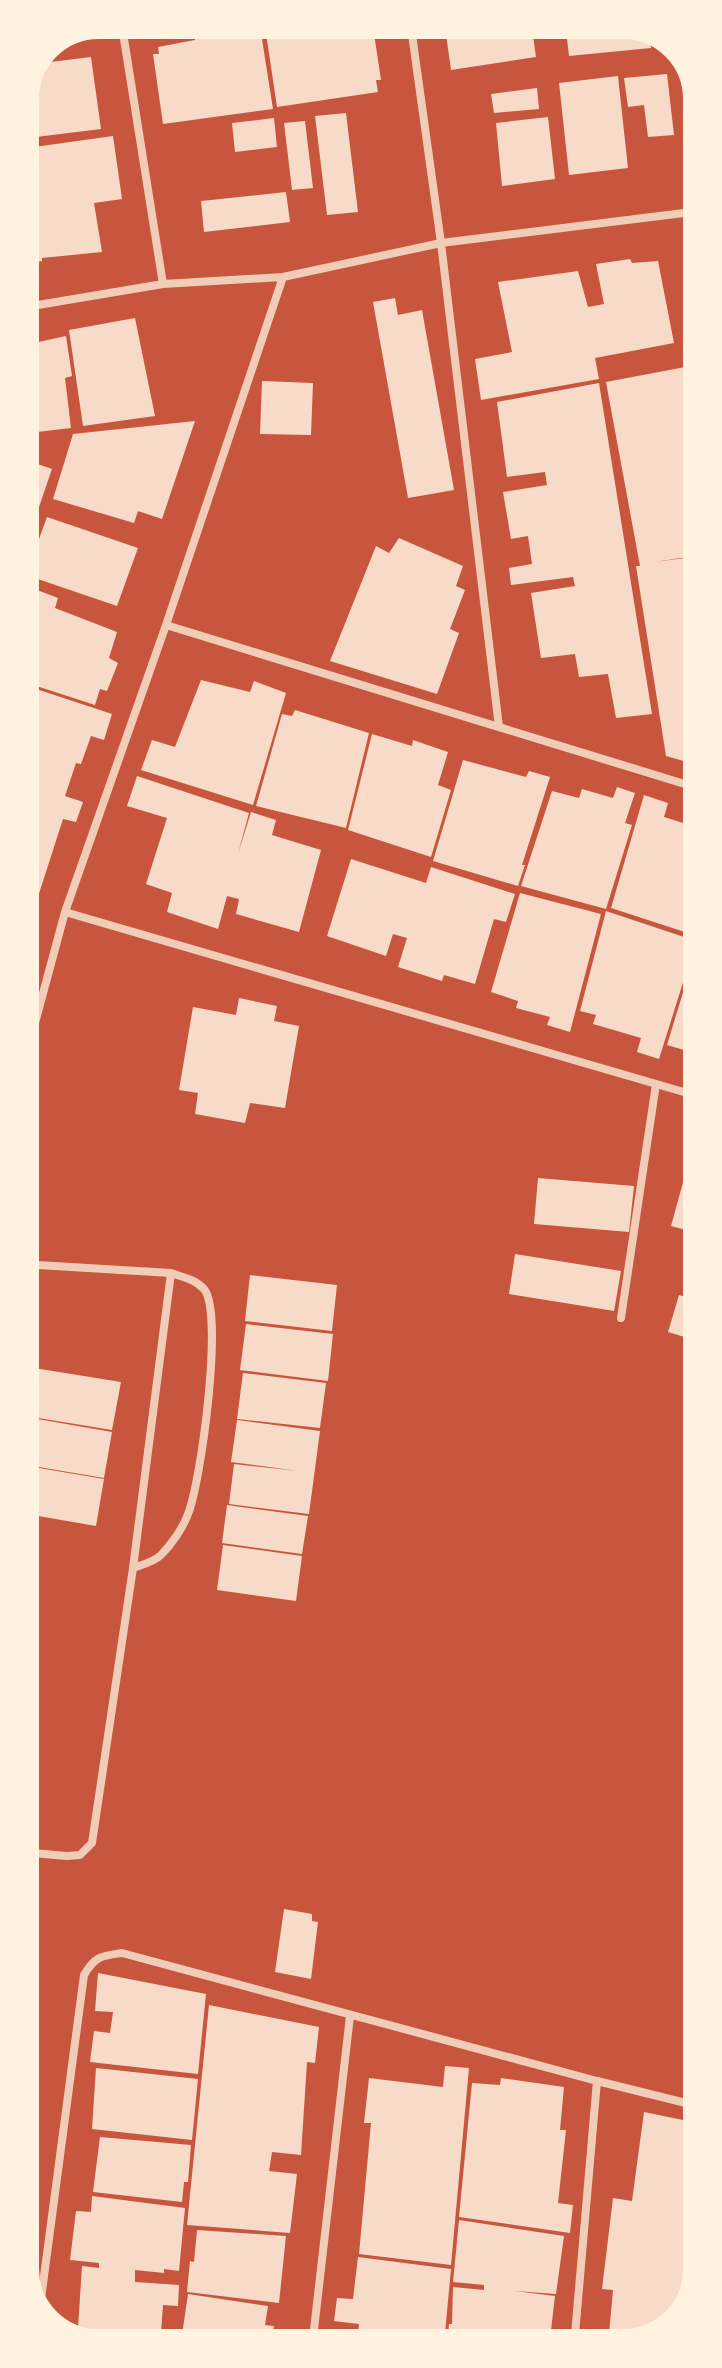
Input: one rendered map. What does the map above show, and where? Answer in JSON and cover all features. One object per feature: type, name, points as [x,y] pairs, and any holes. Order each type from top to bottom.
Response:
[{"type":"street","points":[[123,34],[163,284]]},
{"type":"street","points":[[412,34],[441,243],[499,727]]},
{"type":"street","points":[[34,306],[163,284],[283,277],[441,243],[688,212]]},
{"type":"street","points":[[34,1020],[65,912],[283,277]]},
{"type":"street","points":[[166,625],[688,785]]},
{"type":"street","points":[[65,912],[688,1093]]},
{"type":"street","points":[[621,1318],[656,1084]]},
{"type":"street","points":[[34,1265],[171,1273],[192,1280],[206,1290],[211,1313],[213,1360],[189,1514],[159,1557],[133,1568]]},
{"type":"street","points":[[34,1853],[80,1855],[92,1843],[133,1568],[171,1273]]},
{"type":"street","points":[[41,2298],[80,1993],[84,1975],[92,1961],[103,1956],[122,1953],[688,2104]]},
{"type":"street","points":[[313,2334],[350,2016]]},
{"type":"street","points":[[575,2334],[597,2081]]},
{"type":"building","points":[[194,34],[261,34],[273,109],[163,124],[153,54],[159,54],[158,47],[195,40]]},
{"type":"building","points":[[266,34],[374,34],[381,80],[376,80],[378,92],[277,107]]},
{"type":"building","points":[[446,34],[533,34],[536,57],[451,70]]},
{"type":"building","points":[[566,34],[627,34],[650,40],[651,48],[569,56]]},
{"type":"building","points":[[91,57],[101,129],[34,137],[35,87],[45,63]]},
{"type":"building","points":[[667,74],[674,135],[648,137],[644,105],[628,107],[624,78]]},
{"type":"building","points":[[618,76],[628,168],[569,175],[559,83]]},
{"type":"building","points":[[537,88],[539,109],[494,113],[491,94]]},
{"type":"building","points":[[346,113],[358,212],[327,215],[315,116]]},
{"type":"building","points":[[548,117],[555,179],[502,186],[496,123]]},
{"type":"building","points":[[274,118],[277,147],[235,152],[232,123]]},
{"type":"building","points":[[305,121],[313,188],[292,190],[284,123]]},
{"type":"building","points":[[113,136],[122,199],[94,203],[102,252],[42,258],[42,261],[34,263],[34,147]]},
{"type":"building","points":[[286,192],[290,222],[204,232],[201,201]]},
{"type":"building","points":[[630,259],[632,263],[658,261],[674,343],[595,358],[599,379],[481,400],[475,359],[512,352],[498,282],[578,271],[588,307],[604,304],[596,264]]},
{"type":"building","points":[[395,298],[398,315],[422,310],[454,490],[408,498],[373,302]]},
{"type":"building","points":[[135,318],[155,416],[83,426],[69,330]]},
{"type":"building","points":[[66,336],[72,376],[65,378],[71,428],[34,432],[34,343]]},
{"type":"building","points":[[688,366],[688,557],[654,562],[688,558],[688,762],[666,756],[636,566],[640,566],[606,382]]},
{"type":"building","points":[[262,381],[313,383],[311,435],[260,434]]},
{"type":"building","points":[[599,383],[652,714],[616,718],[608,674],[579,677],[575,654],[541,658],[531,593],[575,586],[573,577],[511,585],[509,568],[532,564],[528,536],[511,539],[503,492],[547,485],[545,472],[507,477],[497,402]]},
{"type":"building","points":[[195,421],[162,519],[138,511],[134,523],[53,499],[73,434]]},
{"type":"building","points":[[34,463],[52,469],[34,522]]},
{"type":"building","points":[[47,517],[138,548],[117,606],[34,578],[34,553]]},
{"type":"building","points":[[399,538],[463,566],[456,586],[465,590],[450,629],[459,633],[437,694],[330,661],[376,546],[389,553]]},
{"type":"building","points":[[34,589],[58,598],[55,608],[117,632],[109,658],[118,663],[107,691],[100,689],[95,705],[34,685]]},
{"type":"building","points":[[201,680],[250,692],[254,681],[286,693],[253,805],[141,770],[152,740],[175,747]]},
{"type":"building","points":[[34,688],[112,714],[104,740],[91,736],[81,764],[76,763],[65,796],[83,802],[76,822],[63,819],[36,903]]},
{"type":"building","points":[[295,710],[369,733],[346,828],[256,806],[282,714],[292,716]]},
{"type":"building","points":[[372,734],[412,746],[413,740],[448,752],[438,785],[451,790],[431,857],[348,830]]},
{"type":"building","points":[[463,760],[526,777],[529,771],[550,777],[518,886],[433,861]]},
{"type":"building","points":[[137,776],[249,813],[238,854],[251,812],[276,820],[272,835],[321,850],[299,932],[236,914],[239,899],[227,896],[218,929],[167,912],[172,893],[146,884],[167,818],[127,806]]},
{"type":"building","points":[[617,787],[635,793],[625,823],[632,825],[606,909],[521,886],[552,791],[579,798],[582,789],[613,798]]},
{"type":"building","points":[[644,795],[668,803],[664,817],[688,824],[688,933],[611,908]]},
{"type":"building","points":[[351,859],[426,883],[431,867],[515,894],[506,922],[494,919],[475,984],[444,975],[442,981],[398,967],[407,938],[393,934],[386,956],[327,936]]},
{"type":"building","points":[[520,893],[601,914],[570,1032],[547,1025],[550,1017],[516,1008],[518,1001],[491,992]]},
{"type":"building","points":[[606,911],[688,938],[688,967],[659,1059],[637,1052],[641,1038],[593,1024],[596,1015],[580,1011]]},
{"type":"building","points":[[688,976],[688,1051],[667,1045]]},
{"type":"building","points":[[239,998],[277,1006],[274,1021],[299,1026],[285,1108],[250,1103],[245,1123],[195,1114],[198,1093],[179,1090],[193,1007],[236,1015]]},
{"type":"building","points":[[688,1164],[688,1231],[671,1226]]},
{"type":"building","points":[[538,1178],[634,1186],[629,1232],[534,1224]]},
{"type":"building","points":[[515,1254],[621,1271],[614,1311],[509,1294]]},
{"type":"building","points":[[250,1275],[337,1285],[332,1331],[245,1321]]},
{"type":"building","points":[[679,1295],[688,1298],[688,1338],[668,1332]]},
{"type":"building","points":[[246,1324],[333,1334],[328,1381],[240,1370]]},
{"type":"building","points":[[34,1368],[121,1382],[112,1430],[34,1417]]},
{"type":"building","points":[[243,1373],[326,1383],[320,1428],[237,1419]]},
{"type":"building","points":[[34,1418],[112,1432],[104,1478],[34,1466]]},
{"type":"building","points":[[237,1420],[320,1431],[309,1514],[229,1504],[234,1464],[298,1471],[231,1462]]},
{"type":"building","points":[[34,1467],[104,1479],[96,1526],[34,1515]]},
{"type":"building","points":[[227,1505],[308,1516],[302,1554],[222,1543]]},
{"type":"building","points":[[223,1545],[302,1556],[296,1601],[217,1590]]},
{"type":"building","points":[[284,1909],[312,1914],[312,1921],[318,1922],[311,1979],[275,1972]]},
{"type":"building","points":[[98,1973],[206,1994],[198,2074],[90,2062],[94,2031],[110,2033],[113,2012],[95,2011]]},
{"type":"building","points":[[209,2005],[319,2027],[315,2063],[307,2062],[301,2155],[272,2152],[269,2171],[297,2174],[290,2233],[187,2225]]},
{"type":"building","points":[[445,2066],[469,2068],[451,2265],[359,2254],[371,2123],[364,2123],[369,2078],[443,2087]]},
{"type":"building","points":[[96,2068],[198,2079],[192,2140],[92,2129]]},
{"type":"building","points":[[501,2078],[564,2087],[560,2130],[566,2130],[558,2203],[573,2205],[570,2233],[459,2217],[472,2083],[500,2085]]},
{"type":"building","points":[[644,2112],[683,2120],[684,2115],[688,2116],[688,2269],[685,2290],[669,2315],[659,2323],[640,2332],[609,2334],[613,2290],[602,2289],[613,2198],[632,2201]]},
{"type":"building","points":[[100,2137],[191,2145],[188,2182],[184,2182],[182,2202],[93,2192]]},
{"type":"building","points":[[92,2196],[185,2208],[179,2271],[135,2270],[135,2282],[179,2285],[178,2306],[163,2305],[161,2333],[78,2328],[82,2266],[99,2268],[99,2263],[70,2260],[76,2211],[91,2212]]},
{"type":"building","points":[[459,2220],[564,2236],[556,2294],[515,2291],[555,2296],[551,2334],[448,2334],[449,2324],[452,2324],[453,2287],[484,2290],[484,2285],[453,2282]]},
{"type":"building","points":[[197,2230],[286,2236],[279,2303],[187,2292]]},
{"type":"building","points":[[358,2257],[451,2269],[445,2333],[406,2329],[439,2334],[358,2334],[359,2324],[334,2321],[337,2298],[353,2299]]},
{"type":"building","points":[[188,2294],[268,2306],[265,2325],[274,2326],[273,2334],[182,2334]]}]
